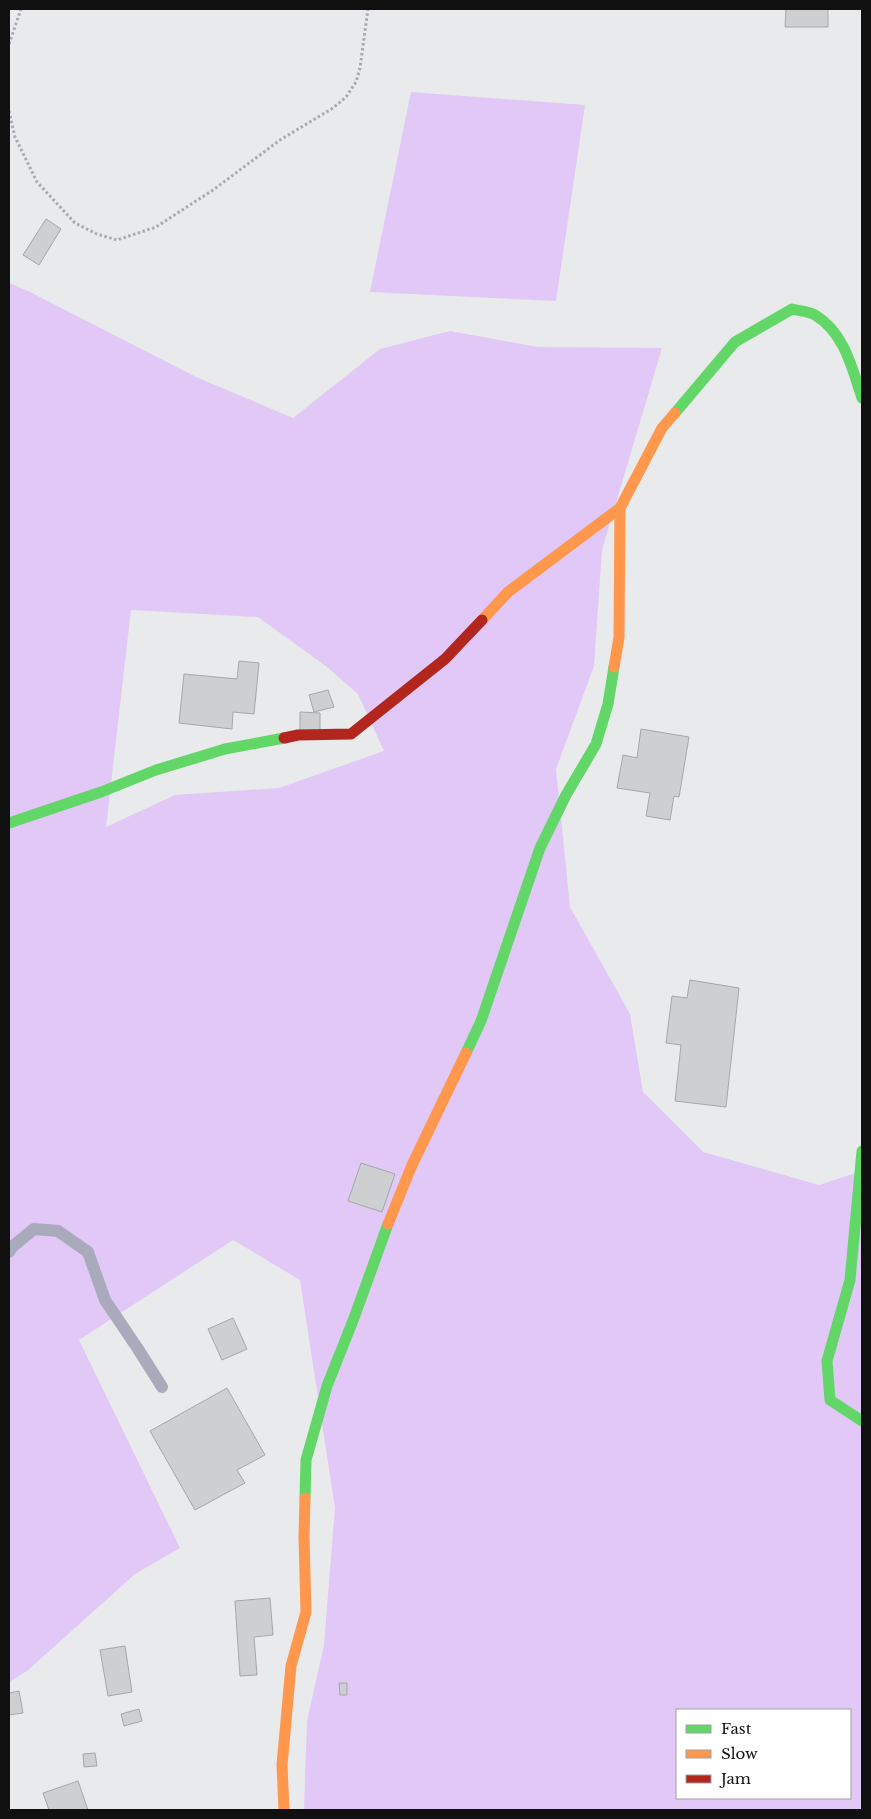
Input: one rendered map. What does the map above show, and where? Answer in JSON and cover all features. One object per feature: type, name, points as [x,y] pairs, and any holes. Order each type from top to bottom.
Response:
[{"type":"street","points":[[9,823],[101,792],[156,770],[225,749],[298,735],[351,734],[445,659],[508,592],[620,508],[662,428],[735,342],[792,309],[813,314],[824,322],[845,348],[862,398]]},
{"type":"street","points":[[284,1810],[282,1765],[291,1666],[306,1612],[304,1537],[306,1460],[327,1386],[354,1318],[382,1236],[412,1165],[481,1021],[540,848],[566,795],[596,744],[608,704],[618,637],[620,508]]},
{"type":"street","points":[[862,1151],[850,1280],[827,1361],[830,1400],[862,1421]]},
{"type":"lane","points":[[9,1252],[34,1229],[58,1231],[88,1252],[106,1300],[162,1387]]},
{"type":"path","points":[[9,44],[21,9]]},
{"type":"path","points":[[9,111],[15,137],[37,182],[75,223],[97,234],[117,240],[156,228],[214,190],[280,140],[332,108],[346,97],[356,82],[360,68],[368,9]]},
{"type":"shaded area","points":[[411,92],[585,105],[556,301],[370,292]]},
{"type":"shaded area","points":[[9,283],[196,377],[293,418],[380,349],[450,331],[538,347],[662,348],[602,550],[594,666],[556,769],[570,907],[630,1014],[643,1092],[703,1152],[819,1185],[862,1171],[862,1810],[304,1810],[307,1721],[324,1645],[335,1508],[300,1280],[233,1240],[79,1340],[180,1548],[135,1574],[27,1671],[9,1682]],"holes":[[[131,610],[258,617],[327,667],[358,694],[384,751],[279,788],[175,795],[106,827]]]},
{"type":"building","points":[[786,9],[828,9],[828,27],[785,27]]},
{"type":"building","points":[[46,219],[61,229],[39,265],[23,255]]},
{"type":"building","points":[[239,661],[259,663],[254,714],[233,712],[232,729],[179,723],[184,674],[237,679]]},
{"type":"building","points":[[328,690],[334,707],[314,712],[309,695]]},
{"type":"building","points":[[300,712],[320,713],[320,732],[300,732]]},
{"type":"building","points":[[641,729],[689,737],[679,797],[674,796],[670,820],[646,816],[650,793],[617,788],[623,755],[637,758]]},
{"type":"building","points":[[690,980],[739,988],[726,1107],[675,1101],[681,1045],[666,1043],[672,996],[687,998]]},
{"type":"building","points":[[361,1163],[395,1174],[382,1212],[348,1201]]},
{"type":"building","points":[[233,1318],[247,1349],[222,1360],[208,1329]]},
{"type":"building","points":[[227,1388],[265,1455],[237,1470],[245,1483],[195,1510],[150,1431]]},
{"type":"building","points":[[270,1598],[273,1635],[254,1637],[257,1675],[240,1676],[235,1601]]},
{"type":"building","points":[[125,1646],[132,1692],[108,1696],[100,1650]]},
{"type":"building","points":[[339,1683],[347,1683],[347,1695],[340,1695]]},
{"type":"building","points":[[19,1691],[23,1713],[9,1715],[9,1693]]},
{"type":"building","points":[[139,1709],[142,1721],[124,1726],[121,1714]]},
{"type":"building","points":[[95,1753],[97,1766],[84,1767],[83,1754]]},
{"type":"building","points":[[78,1781],[88,1810],[49,1810],[43,1793]]},
{"type":"traffic: fast","points":[[675,413],[735,342],[792,309],[815,315],[833,331],[846,352],[862,398]]},
{"type":"traffic: fast","points":[[466,1053],[481,1021],[540,848],[566,795],[596,744],[608,704],[614,667]]},
{"type":"traffic: fast","points":[[9,823],[101,792],[156,770],[225,749],[284,738]]},
{"type":"traffic: fast","points":[[862,1151],[850,1280],[827,1361],[830,1400],[862,1421]]},
{"type":"traffic: fast","points":[[305,1498],[306,1460],[327,1386],[388,1224]]},
{"type":"traffic: slow","points":[[482,620],[508,592],[620,508],[662,428],[675,413]]},
{"type":"traffic: slow","points":[[614,667],[619,637],[620,508]]},
{"type":"traffic: slow","points":[[388,1224],[412,1165],[466,1053]]},
{"type":"traffic: slow","points":[[284,1810],[282,1765],[291,1666],[306,1612],[305,1498]]},
{"type":"traffic: jam","points":[[284,738],[298,735],[351,734],[445,659],[482,620]]}]
